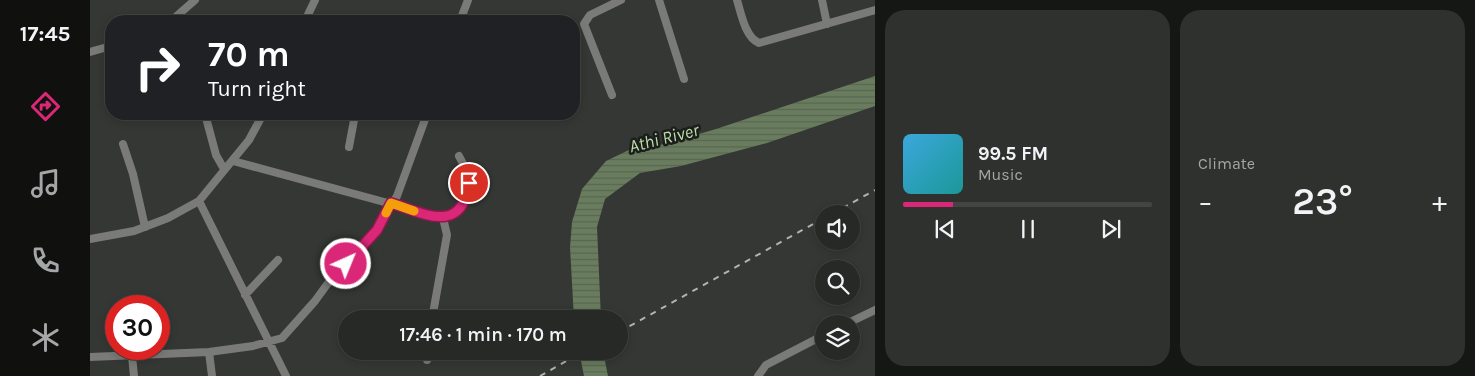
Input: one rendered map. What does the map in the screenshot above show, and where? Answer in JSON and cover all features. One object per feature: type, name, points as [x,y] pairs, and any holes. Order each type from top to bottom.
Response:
[{"type":"street","points":[[178,15],[195,0]]},
{"type":"street","points":[[308,15],[315,0]]},
{"type":"street","points":[[462,15],[468,0]]},
{"type":"street","points":[[612,95],[584,24],[590,15],[621,0]]},
{"type":"street","points":[[660,0],[684,79]]},
{"type":"street","points":[[737,0],[752,38],[759,43],[875,10]]},
{"type":"street","points":[[822,0],[827,24]]},
{"type":"street","points":[[90,52],[105,48]]},
{"type":"street","points":[[207,120],[218,160],[224,169]]},
{"type":"street","points":[[90,239],[145,227],[187,209],[199,201],[249,140],[261,120]]},
{"type":"street","points":[[349,147],[354,120]]},
{"type":"street","points":[[170,354],[209,352],[270,342],[282,338],[331,279],[370,239],[397,196],[425,120]]},
{"type":"street","points":[[123,144],[133,174],[145,227]]},
{"type":"street","points":[[233,161],[443,218],[458,211],[466,199],[469,183],[465,166],[459,156]]},
{"type":"street","points":[[199,201],[286,376]]},
{"type":"street","points":[[434,310],[448,235],[443,218]]},
{"type":"street","points":[[245,295],[278,260]]},
{"type":"street","points":[[860,317],[875,310]]},
{"type":"street","points":[[758,376],[766,365],[815,340]]},
{"type":"street","points":[[209,352],[212,376]]},
{"type":"street","points":[[90,357],[105,357]]},
{"type":"street","points":[[132,360],[134,376]]},
{"type":"shaded area","points":[[875,76],[875,106],[767,143],[681,166],[640,173],[605,199],[597,227],[601,310],[574,310],[570,247],[572,222],[582,189],[606,161],[631,149],[665,144]]},
{"type":"shaded area","points":[[581,360],[605,360],[608,376],[584,376]]},
{"type":"railway","points":[[848,205],[875,190]]},
{"type":"railway","points":[[628,327],[815,223]]},
{"type":"railway","points":[[540,376],[568,360]]},
{"type":"slow traffic","points":[[386,213],[391,203],[414,211]]},
{"type":"route","points":[[346,264],[377,230],[391,203],[443,218],[454,215],[463,206],[469,183]]},
{"type":"water label","name":"Athi River","points":[[664,138]]}]
